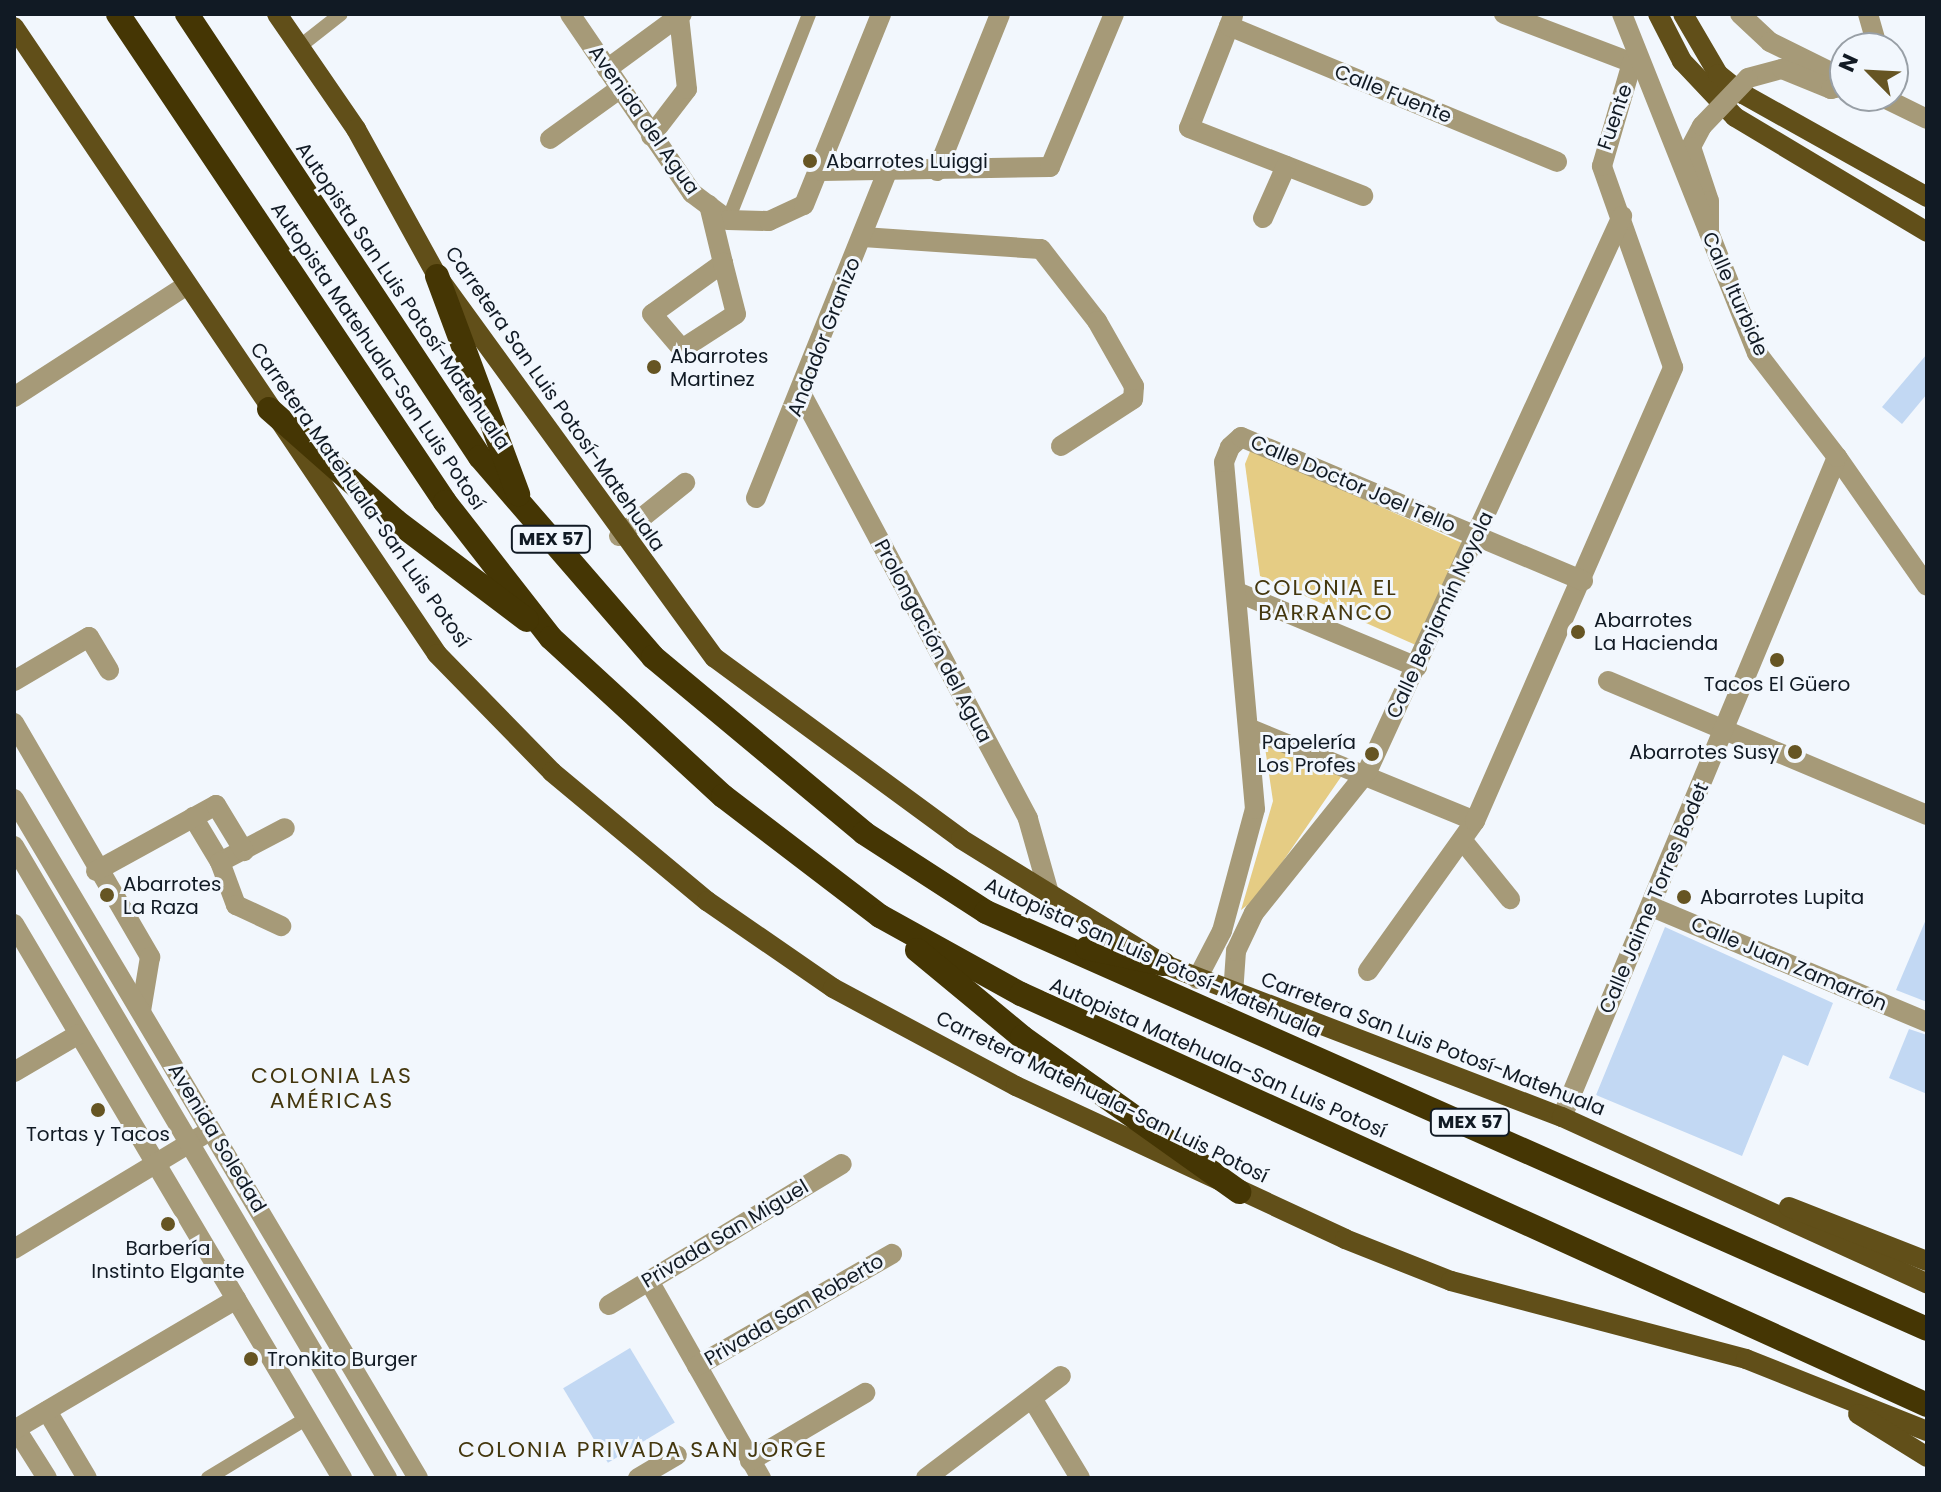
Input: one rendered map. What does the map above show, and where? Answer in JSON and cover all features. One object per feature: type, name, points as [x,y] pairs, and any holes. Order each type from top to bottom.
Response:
[{"type":"highway","name":"Autopista Matehuala-San Luis Potosí","points":[[118,14],[445,502],[551,638],[723,796],[880,916],[1148,1057],[1377,1156],[1927,1405]]},
{"type":"highway","name":"Autopista San Luis Potosí-Matehuala","points":[[187,14],[480,457],[653,657],[801,781],[916,871],[1045,939],[1521,1143],[1927,1329]]},
{"type":"highway","points":[[437,276],[523,507]]},
{"type":"highway","points":[[269,409],[396,521],[551,638]]},
{"type":"highway","points":[[880,916],[1022,1037],[1239,1192]]},
{"type":"highway","points":[[1045,939],[1163,964]]},
{"type":"main road","name":"Carretera San Luis Potosí-Matehuala","points":[[277,14],[356,129],[437,276],[524,388],[619,536],[715,658],[961,839],[1163,964],[1233,994],[1562,1117],[1725,1188],[1927,1283]]},
{"type":"main road","points":[[1658,14],[1682,61],[1735,117],[1927,232]]},
{"type":"main road","points":[[1683,14],[1718,74],[1743,94],[1927,197]]},
{"type":"main road","name":"Carretera Matehuala-San Luis Potosí","points":[[14,27],[437,654],[552,772],[707,901],[833,988],[1016,1086],[1239,1192],[1451,1281],[1654,1330],[1796,1379],[1927,1431]]},
{"type":"main road","points":[[1725,1188],[1927,1261]]},
{"type":"main road","points":[[1796,1379],[1927,1457]]},
{"type":"street","points":[[299,47],[341,14]]},
{"type":"street","name":"Avenida del Agua","points":[[570,14],[692,193],[728,220]]},
{"type":"street","points":[[809,14],[728,220],[769,221],[804,205],[822,171],[881,14]]},
{"type":"street","points":[[937,171],[1000,14]]},
{"type":"street","points":[[822,171],[886,175],[1045,170],[1055,162],[1114,14]]},
{"type":"street","points":[[1504,14],[1635,64]]},
{"type":"street","name":"Calle Iturbide","points":[[1622,14],[1635,64],[1757,353],[1837,457],[1927,586]]},
{"type":"street","points":[[1740,14],[1770,42],[1829,71]]},
{"type":"street","points":[[607,69],[680,15]]},
{"type":"street","points":[[651,136],[687,89],[680,15]]},
{"type":"street","points":[[1231,20],[1189,128],[1363,196]]},
{"type":"street","name":"Calle Fuente","points":[[1231,20],[1557,162]]},
{"type":"street","name":"Fuente","points":[[1368,971],[1475,821],[1583,581],[1673,367],[1601,159],[1635,64]]},
{"type":"street","points":[[1709,236],[1709,201],[1691,147],[1702,126],[1748,78],[1782,69],[1829,88]]},
{"type":"street","points":[[550,139],[621,88]]},
{"type":"street","points":[[1909,109],[1927,119]]},
{"type":"street","points":[[1263,218],[1286,166]]},
{"type":"street","name":"Andador Granizo","points":[[756,498],[802,395],[886,175]]},
{"type":"street","points":[[709,205],[736,314],[682,349],[652,314],[723,263]]},
{"type":"street","name":"Calle Benjamín Noyola","points":[[1233,994],[1236,951],[1254,913],[1367,772],[1622,216]]},
{"type":"street","points":[[863,237],[1041,249],[1097,321],[1134,386],[1133,399],[1061,446]]},
{"type":"street","points":[[14,397],[187,285]]},
{"type":"street","name":"Prolongación del Agua","points":[[802,395],[1028,819],[1049,893]]},
{"type":"street","name":"Calle Doctor Joel Tello","points":[[1197,979],[1242,869],[1255,809],[1253,730],[1224,462],[1241,437],[1583,581]]},
{"type":"street","name":"Calle Jaime Torres Bodet","points":[[1562,1117],[1837,457]]},
{"type":"street","points":[[619,536],[685,483]]},
{"type":"street","points":[[1237,592],[1417,667]]},
{"type":"street","points":[[14,681],[89,637],[109,670]]},
{"type":"street","points":[[1608,681],[1927,815]]},
{"type":"street","points":[[14,723],[96,871],[150,957],[141,1011]]},
{"type":"street","points":[[1253,730],[1367,772],[1475,821]]},
{"type":"street","name":"Avenida Soledad","points":[[14,799],[418,1478]]},
{"type":"street","points":[[96,871],[216,805],[244,851]]},
{"type":"street","points":[[193,817],[220,862],[236,905],[281,926]]},
{"type":"street","points":[[220,862],[285,828]]},
{"type":"street","points":[[1463,841],[1510,899]]},
{"type":"street","name":"Avenida Soledad","points":[[14,846],[387,1478]]},
{"type":"street","name":"Calle Juan Zamarrón","points":[[1652,907],[1927,1022]]},
{"type":"street","points":[[14,924],[342,1478]]},
{"type":"street","points":[[14,1072],[79,1034]]},
{"type":"street","points":[[14,1249],[211,1130]]},
{"type":"street","name":"Privada San Miguel","points":[[609,1305],[842,1164]]},
{"type":"street","name":"Privada San Roberto","points":[[697,1366],[892,1254]]},
{"type":"street","points":[[649,1281],[756,1470],[865,1393]]},
{"type":"street","points":[[47,1478],[15,1430],[236,1299]]},
{"type":"street","points":[[937,1475],[1061,1376]]},
{"type":"street","points":[[1033,1400],[1080,1478]]},
{"type":"street","points":[[47,1411],[87,1478]]},
{"type":"street","points":[[208,1478],[307,1418]]},
{"type":"street","points":[[638,1478],[677,1455]]},
{"type":"shaded area","points":[[1251,449],[1462,543],[1418,646],[1260,576],[1245,464]]},
{"type":"shaded area","points":[[1264,741],[1343,774],[1259,896],[1241,910],[1273,801]]},
{"type":"building","points":[[1927,354],[1927,394],[1902,424],[1882,407]]},
{"type":"building","points":[[1927,917],[1927,1002],[1896,990]]},
{"type":"building","points":[[1665,927],[1833,1003],[1808,1066],[1783,1055],[1742,1156],[1596,1095]]},
{"type":"building","points":[[1909,1029],[1927,1035],[1927,1094],[1889,1078]]},
{"type":"building","points":[[630,1348],[675,1423],[608,1463],[563,1388]]},
{"type":"place","name":"Abarrotes Luiggi","points":[[810,161]]},
{"type":"place","name":"Abarrotes Martinez","points":[[654,367]]},
{"type":"place","name":"Abarrotes La Hacienda","points":[[1578,632]]},
{"type":"place","name":"Tacos El Güero","points":[[1777,660]]},
{"type":"place","name":"Abarrotes Susy","points":[[1795,752]]},
{"type":"place","name":"Papelería Los Profes","points":[[1372,754]]},
{"type":"place","name":"Abarrotes La Raza","points":[[107,895]]},
{"type":"place","name":"Abarrotes Lupita","points":[[1684,897]]},
{"type":"place","name":"Tortas y Tacos","points":[[98,1110]]},
{"type":"place","name":"Barbería Instinto Elgante","points":[[168,1224]]},
{"type":"place","name":"Tronkito Burger","points":[[251,1359]]},
{"type":"district","name":"COLONIA EL BARRANCO","points":[[1326,600]]},
{"type":"district","name":"COLONIA LAS AMÉRICAS","points":[[332,1088]]},
{"type":"district","name":"COLONIA PRIVADA SAN JORGE","points":[[643,1450]]}]
